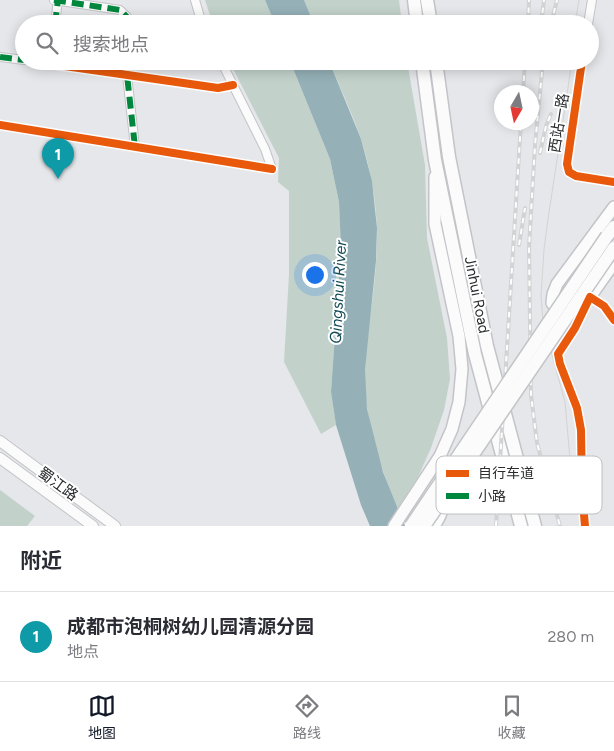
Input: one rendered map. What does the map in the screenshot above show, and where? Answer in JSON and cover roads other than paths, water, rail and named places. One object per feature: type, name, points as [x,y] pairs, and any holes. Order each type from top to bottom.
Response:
[{"type":"main road","points":[[414,0],[416,15]]},
{"type":"main road","points":[[428,0],[430,15]]},
{"type":"main road","name":"Jinhui Road","points":[[423,70],[435,160],[475,354],[502,456]]},
{"type":"main road","name":"Jinhui Road","points":[[437,70],[449,157],[487,346],[516,456]]},
{"type":"main road","points":[[435,160],[435,224],[459,336],[462,369],[459,402],[452,429],[440,456]]},
{"type":"main road","points":[[614,207],[557,284],[552,303],[560,312],[572,314],[590,298],[614,263]]},
{"type":"main road","points":[[458,456],[611,231]]},
{"type":"main road","points":[[472,456],[614,248]]},
{"type":"main road","points":[[394,526],[436,462]]},
{"type":"main road","points":[[411,526],[436,489]]},
{"type":"main road","points":[[411,501],[422,494],[428,494],[436,498]]},
{"type":"main road","points":[[424,526],[436,508]]},
{"type":"main road","points":[[434,526],[441,514]]},
{"type":"street","points":[[54,0],[120,10],[125,15]]},
{"type":"street","points":[[56,15],[58,0]]},
{"type":"street","points":[[195,0],[199,15]]},
{"type":"street","points":[[590,15],[592,0]]},
{"type":"street","points":[[0,57],[15,59]]},
{"type":"street","points":[[97,70],[218,88],[233,85]]},
{"type":"street","points":[[128,70],[135,147]]},
{"type":"street","points":[[0,125],[272,168],[265,149],[226,70]]},
{"type":"street","name":"西站一路","points":[[581,70],[567,164],[569,172],[576,176],[614,182]]},
{"type":"street","points":[[581,456],[581,430],[577,408],[558,354],[575,328],[590,298],[604,306],[614,320]]},
{"type":"street","name":"蜀江路","points":[[0,441],[115,526]]},
{"type":"street","name":"蜀江路","points":[[0,458],[93,526]]},
{"type":"water","points":[[265,0],[304,0],[310,15],[271,15]]},
{"type":"water","name":"Qingshui River","points":[[294,70],[333,70],[361,139],[372,181],[377,228],[376,261],[365,370],[367,409],[383,472],[405,526],[370,526],[361,505],[336,425],[331,392],[341,249],[339,202],[330,159]]},
{"type":"tram line","points":[[576,15],[579,0]]},
{"type":"tram line","points":[[570,456],[565,402],[543,322],[541,296],[544,249],[571,70]]},
{"type":"tram line","points":[[579,514],[583,526]]},
{"type":"railway","points":[[528,15],[529,0]]},
{"type":"railway","points":[[542,15],[544,0]]},
{"type":"railway","points":[[553,15],[557,0]]},
{"type":"railway","points":[[523,85],[524,70]]},
{"type":"railway","points":[[541,456],[537,443],[531,395],[529,247],[535,145],[542,70]]},
{"type":"railway","points":[[540,153],[546,126],[551,114]]},
{"type":"railway","points":[[500,456],[521,130]]},
{"type":"railway","points":[[519,245],[525,208]]},
{"type":"railway","points":[[496,526],[497,514]]},
{"type":"railway","points":[[557,514],[560,526]]},
{"type":"place","name":"成都市泡桐树幼儿园清源分园","points":[[58,179]]}]
